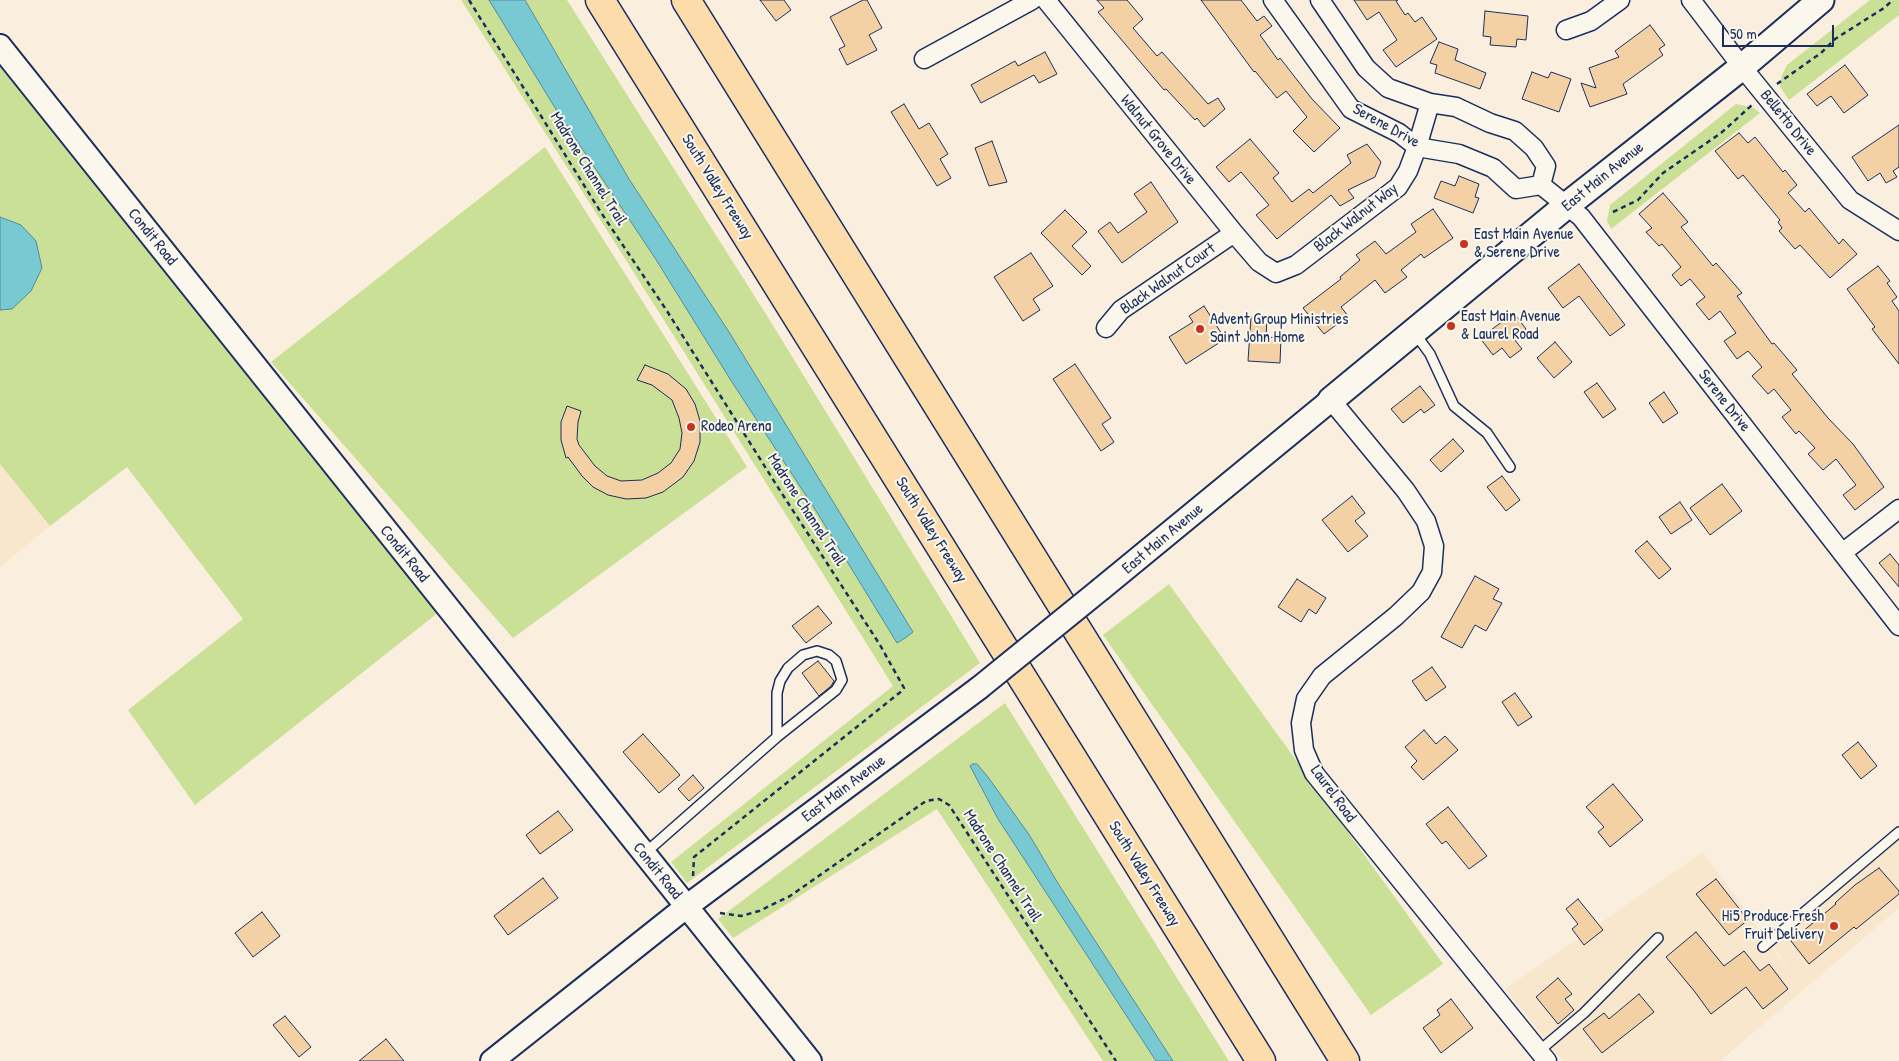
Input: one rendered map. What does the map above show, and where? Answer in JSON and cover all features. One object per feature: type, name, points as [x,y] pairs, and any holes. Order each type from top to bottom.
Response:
[{"type":"highway","name":"South Valley Freeway","points":[[600,0],[1261,1061]]},
{"type":"highway","points":[[686,0],[1345,1061]]},
{"type":"main road","name":"East Main Avenue","points":[[1331,400],[1566,206],[1742,67],[1821,0]]},
{"type":"street","points":[[924,58],[1032,0]]},
{"type":"street","name":"Walnut Grove Drive","points":[[1046,0],[1234,233],[1259,262],[1276,273]]},
{"type":"street","name":"Serene Drive","points":[[1273,0],[1350,109],[1399,133],[1417,147],[1459,154],[1493,168],[1516,189],[1541,185],[1581,217],[1899,626]]},
{"type":"street","points":[[1320,0],[1366,68],[1388,88],[1430,103],[1456,107],[1490,123],[1515,131],[1534,148],[1546,166],[1541,185]]},
{"type":"street","points":[[1566,30],[1591,21],[1620,0]]},
{"type":"street","name":"Belletto Drive","points":[[1691,0],[1742,67],[1850,200],[1899,231]]},
{"type":"street","name":"Condit Road","points":[[0,46],[810,1061]]},
{"type":"street","name":"Black Walnut Way","points":[[1276,273],[1296,265],[1398,187],[1408,171],[1430,103]]},
{"type":"street","name":"Black Walnut Court","points":[[1106,328],[1121,310],[1234,233]]},
{"type":"street","name":"East Main Avenue","points":[[492,1061],[686,907],[979,688],[1331,400]]},
{"type":"street","name":"Laurel Road","points":[[1331,400],[1406,491],[1426,521],[1434,546],[1432,572],[1421,592],[1396,616],[1322,676],[1306,699],[1301,723],[1304,750],[1314,774],[1543,1056]]},
{"type":"street","points":[[1842,553],[1899,509]]},
{"type":"lane","points":[[1414,332],[1430,354],[1454,406],[1486,434],[1510,467]]},
{"type":"lane","points":[[644,854],[777,737],[836,690],[842,680],[836,661],[829,655],[817,651],[803,656],[788,668],[780,681],[777,693],[777,737]]},
{"type":"lane","points":[[1763,947],[1899,832]]},
{"type":"lane","points":[[1543,1056],[1658,938]]},
{"type":"path","name":"Madrone Channel Trail","points":[[469,0],[600,211],[667,311],[778,489],[880,645],[904,688],[694,857],[694,876]]},
{"type":"path","name":"Madrone Channel Trail","points":[[720,913],[741,916],[759,912],[790,896],[926,801],[939,799],[949,805],[1116,1061]]},
{"type":"shaded area","points":[[0,464],[50,526],[0,567]]},
{"type":"shaded area","points":[[1899,832],[1899,908],[1720,1061],[1563,1061],[1505,989],[1703,852],[1795,979],[1771,942]]},
{"type":"green space","points":[[461,0],[567,0],[769,319],[980,663],[687,883],[671,862],[893,686]]},
{"type":"green space","points":[[1870,0],[1899,0],[1899,15],[1789,100],[1780,87],[1782,75],[1787,65]]},
{"type":"green space","points":[[0,48],[444,608],[195,805],[128,710],[243,619],[127,467],[50,526],[0,464]]},
{"type":"green space","points":[[1736,104],[1754,108],[1760,113],[1611,229],[1607,221],[1610,205]]},
{"type":"green space","points":[[545,147],[747,467],[513,638],[271,362]]},
{"type":"green space","points":[[1169,584],[1443,964],[1371,1015],[1103,635]]},
{"type":"green space","points":[[1005,703],[1229,1061],[1103,1061],[937,809],[733,938],[718,919]]},
{"type":"water","points":[[489,0],[525,0],[629,179],[729,332],[913,632],[905,638],[897,643],[818,514],[730,379],[655,258],[557,111]]},
{"type":"water","points":[[0,217],[21,225],[36,241],[42,268],[31,291],[12,309],[0,310]]},
{"type":"water","points":[[977,764],[988,777],[1030,836],[1059,885],[1173,1061],[1156,1061],[998,819],[970,766]]},
{"type":"building","points":[[760,0],[784,0],[791,10],[776,21]]},
{"type":"building","points":[[863,0],[867,0],[882,28],[869,35],[877,50],[847,65],[839,49],[845,46],[830,17]]},
{"type":"building","points":[[1097,0],[1127,0],[1143,19],[1133,28],[1157,56],[1162,52],[1208,104],[1218,98],[1225,109],[1204,127],[1197,118],[1195,120],[1166,89],[1164,90],[1098,12],[1104,8]]},
{"type":"building","points":[[1201,0],[1241,0],[1257,21],[1264,16],[1272,26],[1260,35],[1278,60],[1280,58],[1312,99],[1340,128],[1314,152],[1293,131],[1307,117],[1286,91],[1277,98],[1254,72]]},
{"type":"building","points":[[1354,0],[1398,0],[1396,1],[1405,15],[1408,13],[1415,22],[1422,17],[1437,39],[1396,67],[1383,50],[1397,40],[1379,12],[1367,20]]},
{"type":"building","points":[[1485,11],[1528,16],[1526,40],[1517,39],[1516,47],[1490,45],[1491,37],[1483,36]]},
{"type":"building","points":[[1650,25],[1665,45],[1659,49],[1663,55],[1623,84],[1627,94],[1590,107],[1581,83],[1596,88],[1589,68],[1619,57],[1615,51]]},
{"type":"building","points":[[1439,42],[1458,49],[1455,60],[1486,73],[1480,89],[1435,73],[1437,65],[1430,63]]},
{"type":"building","points":[[1045,52],[1057,74],[1039,83],[1034,75],[981,103],[971,85],[1015,61],[1018,66]]},
{"type":"building","points":[[1845,65],[1868,95],[1844,113],[1831,96],[1817,106],[1807,94]]},
{"type":"building","points":[[1532,72],[1548,78],[1551,72],[1571,79],[1559,112],[1522,99]]},
{"type":"building","points":[[904,104],[919,129],[929,123],[948,154],[940,159],[951,178],[937,186],[891,112]]},
{"type":"building","points":[[1899,125],[1899,167],[1893,171],[1897,177],[1886,183],[1880,173],[1868,181],[1852,157]]},
{"type":"building","points":[[1739,133],[1748,143],[1755,137],[1783,172],[1785,170],[1797,185],[1788,193],[1805,212],[1809,208],[1839,244],[1843,239],[1857,254],[1830,278],[1800,245],[1795,249],[1779,231],[1782,228],[1778,222],[1780,220],[1743,175],[1738,179],[1715,151]]},
{"type":"building","points":[[1250,139],[1279,173],[1273,178],[1292,202],[1309,189],[1313,193],[1351,163],[1347,155],[1367,144],[1381,162],[1375,177],[1348,190],[1354,198],[1340,206],[1331,195],[1277,239],[1256,215],[1269,205],[1241,172],[1229,182],[1216,167]]},
{"type":"building","points":[[992,141],[1007,182],[989,186],[975,148]]},
{"type":"building","points":[[1459,176],[1479,184],[1475,197],[1479,198],[1473,213],[1434,198],[1441,181],[1455,186]]},
{"type":"building","points":[[1151,182],[1178,222],[1122,263],[1098,231],[1110,222],[1118,233],[1147,212],[1134,194]]},
{"type":"building","points":[[1663,193],[1688,222],[1681,227],[1713,266],[1716,263],[1742,293],[1737,296],[1772,344],[1774,343],[1797,370],[1792,374],[1828,418],[1853,444],[1884,487],[1855,510],[1843,495],[1856,485],[1836,459],[1823,470],[1808,454],[1815,448],[1799,431],[1796,434],[1782,417],[1791,410],[1774,389],[1768,394],[1752,376],[1762,367],[1748,351],[1737,359],[1724,341],[1736,333],[1720,311],[1709,320],[1696,304],[1705,297],[1690,279],[1681,286],[1672,275],[1681,267],[1662,244],[1659,246],[1646,232],[1652,228],[1639,214]]},
{"type":"building","points":[[1433,209],[1453,238],[1424,258],[1421,254],[1401,270],[1407,277],[1385,293],[1375,280],[1341,307],[1348,316],[1324,334],[1303,308],[1341,279],[1340,277],[1360,260],[1356,255],[1375,241],[1386,254],[1416,232],[1411,224]]},
{"type":"building","points":[[1065,210],[1087,232],[1072,246],[1091,266],[1082,275],[1041,233]]},
{"type":"building","points":[[1031,253],[1053,286],[1033,299],[1040,310],[1023,321],[994,277]]},
{"type":"building","points":[[1579,264],[1625,325],[1610,336],[1579,296],[1563,308],[1548,288]]},
{"type":"building","points":[[1878,266],[1890,281],[1887,283],[1897,297],[1892,301],[1899,311],[1899,364],[1872,329],[1875,327],[1847,289]]},
{"type":"building","name":"Advent Group Ministries Saint John Home","points":[[1204,306],[1225,339],[1186,364],[1169,337],[1193,322],[1189,316]]},
{"type":"building","points":[[1514,313],[1526,329],[1514,339],[1522,349],[1510,358],[1502,348],[1493,355],[1480,338]]},
{"type":"building","points":[[1251,317],[1267,318],[1266,337],[1281,338],[1280,363],[1248,361]]},
{"type":"building","points":[[1555,342],[1572,362],[1554,378],[1537,358]]},
{"type":"building","points":[[1075,364],[1111,418],[1102,424],[1114,442],[1101,451],[1053,379]]},
{"type":"building","name":"Rodeo Arena","points":[[645,365],[668,374],[686,389],[695,404],[700,421],[700,442],[694,461],[683,477],[663,492],[646,498],[626,499],[608,495],[593,487],[568,457],[566,458],[561,440],[561,422],[567,406],[581,411],[577,439],[579,445],[595,466],[607,476],[621,481],[642,480],[658,473],[671,463],[680,449],[682,433],[672,400],[652,385],[637,380]]},
{"type":"building","points":[[1597,383],[1616,409],[1603,418],[1584,392]]},
{"type":"building","points":[[1420,386],[1435,405],[1424,413],[1421,409],[1403,423],[1391,409]]},
{"type":"building","points":[[1664,392],[1678,413],[1663,423],[1649,403]]},
{"type":"building","points":[[1453,439],[1464,451],[1441,472],[1430,460]]},
{"type":"building","points":[[1502,476],[1520,500],[1506,511],[1487,487]]},
{"type":"building","points":[[1722,484],[1742,511],[1710,535],[1690,508]]},
{"type":"building","points":[[1352,496],[1365,513],[1355,521],[1368,536],[1348,552],[1322,520]]},
{"type":"building","points":[[1680,502],[1692,520],[1671,534],[1659,517]]},
{"type":"building","points":[[1647,541],[1671,569],[1659,579],[1635,551]]},
{"type":"building","points":[[1890,554],[1899,565],[1899,587],[1879,563]]},
{"type":"building","points":[[1475,576],[1499,589],[1493,599],[1502,603],[1486,631],[1475,625],[1462,648],[1441,637]]},
{"type":"building","points":[[1297,579],[1326,598],[1316,614],[1309,609],[1301,622],[1278,607]]},
{"type":"building","points":[[818,606],[832,623],[806,643],[792,626]]},
{"type":"building","points":[[818,661],[834,681],[819,696],[802,673]]},
{"type":"building","points":[[1432,667],[1446,687],[1426,701],[1412,681]]},
{"type":"building","points":[[1515,693],[1532,717],[1518,726],[1502,702]]},
{"type":"building","points":[[1424,730],[1436,744],[1445,736],[1458,750],[1423,780],[1411,767],[1417,761],[1405,747]]},
{"type":"building","points":[[643,734],[680,775],[659,793],[623,752]]},
{"type":"building","points":[[1858,742],[1877,766],[1861,779],[1842,755]]},
{"type":"building","points":[[693,775],[704,788],[689,801],[678,789]]},
{"type":"building","points":[[1613,784],[1643,820],[1610,847],[1598,832],[1604,827],[1586,807]]},
{"type":"building","points":[[1448,807],[1487,856],[1469,869],[1446,841],[1442,844],[1426,824]]},
{"type":"building","points":[[558,811],[573,830],[540,854],[526,835]]},
{"type":"building","points":[[1879,868],[1899,891],[1899,894],[1856,929],[1854,927],[1809,964],[1791,941],[1836,904],[1855,885]]},
{"type":"building","points":[[543,878],[558,898],[508,935],[494,916]]},
{"type":"building","points":[[1716,879],[1748,920],[1729,935],[1696,894]]},
{"type":"building","points":[[1578,899],[1603,930],[1584,945],[1572,929],[1578,924],[1566,909]]},
{"type":"building","points":[[262,912],[280,936],[253,957],[235,933]]},
{"type":"building","points":[[1696,932],[1724,966],[1744,951],[1760,971],[1769,964],[1788,989],[1763,1009],[1746,987],[1711,1014],[1666,957]]},
{"type":"building","points":[[1558,978],[1572,994],[1565,999],[1574,1010],[1558,1024],[1536,997]]},
{"type":"building","points":[[1639,994],[1654,1012],[1602,1053],[1583,1029],[1604,1013],[1609,1019]]},
{"type":"building","points":[[1451,999],[1473,1028],[1441,1053],[1423,1028],[1440,1015],[1437,1010]]},
{"type":"building","points":[[285,1016],[311,1047],[299,1057],[273,1025]]},
{"type":"building","points":[[386,1039],[404,1061],[359,1061]]},
{"type":"place","name":"East Main Avenue & Serene Drive","points":[[1464,244]]},
{"type":"place","name":"East Main Avenue & Laurel Road","points":[[1451,326]]},
{"type":"place","name":"Advent Group Ministries Saint John Home","points":[[1200,329]]},
{"type":"place","name":"Rodeo Arena","points":[[691,427]]},
{"type":"place","name":"Hi5 Produce Fresh Fruit Delivery","points":[[1834,926]]}]
